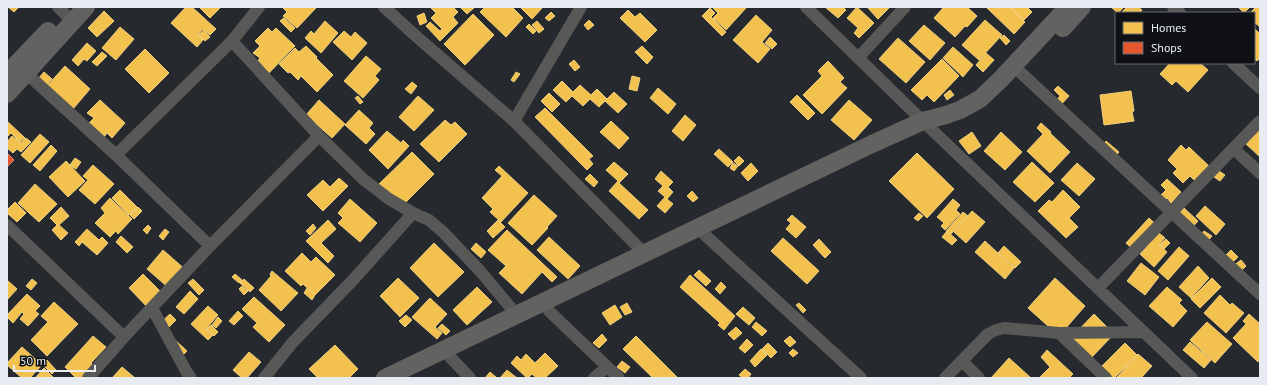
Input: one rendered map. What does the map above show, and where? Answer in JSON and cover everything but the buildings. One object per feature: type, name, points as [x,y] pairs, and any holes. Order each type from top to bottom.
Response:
[{"type":"street","points":[[7,94],[86,7]]},
{"type":"street","points":[[116,155],[232,41],[259,7]]},
{"type":"street","points":[[384,7],[514,121],[644,253]]},
{"type":"street","points":[[514,121],[581,7]]},
{"type":"street","points":[[806,7],[926,125],[1192,378]]},
{"type":"street","points":[[858,58],[905,7]]},
{"type":"street","points":[[926,125],[962,118],[983,107],[996,97],[1021,73],[1082,7]]},
{"type":"street","points":[[385,378],[516,314],[546,307],[597,286],[872,144],[926,125],[960,110],[980,99],[1001,79],[1064,8]]},
{"type":"street","points":[[7,74],[64,9]]},
{"type":"street","points":[[232,41],[319,136],[363,179],[389,199],[429,220],[443,232],[481,272],[516,314]]},
{"type":"street","points":[[1234,64],[1260,88]]},
{"type":"street","points":[[26,73],[116,155],[210,246]]},
{"type":"street","points":[[1021,73],[1260,294]]},
{"type":"street","points":[[1098,288],[1260,121]]},
{"type":"street","points":[[88,378],[124,337],[210,246],[319,136]]},
{"type":"street","points":[[1234,148],[1260,173]]},
{"type":"street","points":[[264,378],[293,342],[353,280],[414,213]]},
{"type":"street","points":[[7,225],[124,337]]},
{"type":"street","points":[[408,378],[546,307],[644,253],[702,231]]},
{"type":"street","points":[[702,231],[861,378]]},
{"type":"street","points":[[546,307],[619,378]]},
{"type":"street","points":[[152,308],[186,371],[192,378]]},
{"type":"street","points":[[946,378],[988,334],[1004,328],[1059,333],[1144,332]]},
{"type":"street","points":[[1059,333],[1106,378]]},
{"type":"street","points":[[450,357],[470,378]]},
{"type":"street","points":[[962,361],[979,378]]},
{"type":"street","points":[[594,378],[607,367]]}]
